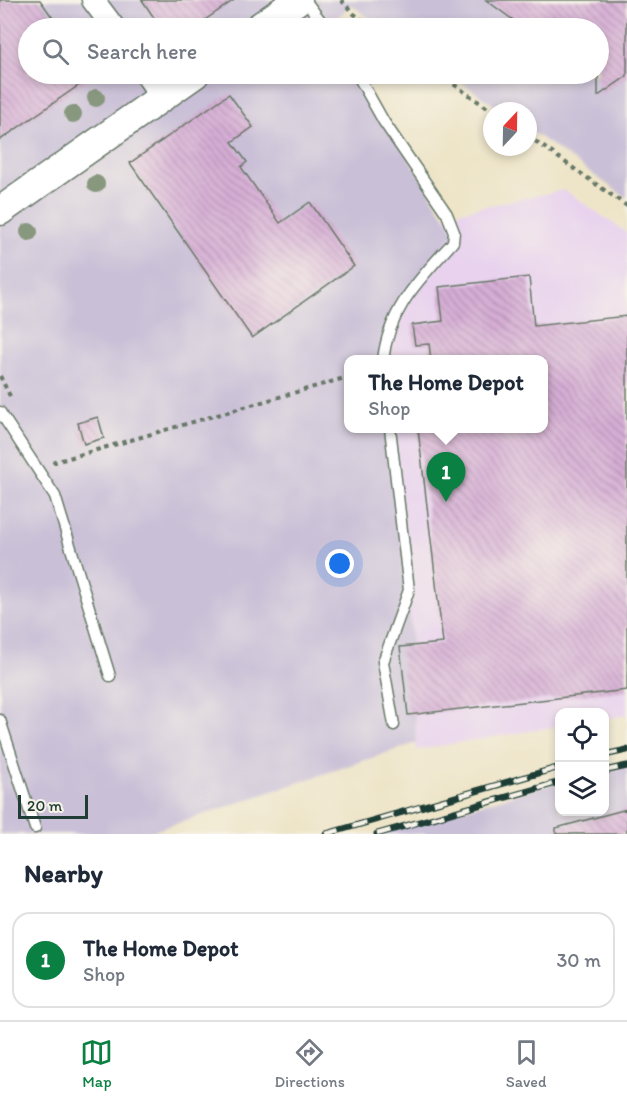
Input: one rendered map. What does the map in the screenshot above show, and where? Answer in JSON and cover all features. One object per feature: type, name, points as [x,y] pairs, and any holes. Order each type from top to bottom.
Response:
[{"type":"street","points":[[93,0],[106,18]]},
{"type":"street","points":[[272,18],[298,0]]},
{"type":"street","points":[[153,84],[162,97]]},
{"type":"street","points":[[0,211],[181,84]]},
{"type":"lane","points":[[305,0],[318,18]]},
{"type":"lane","points":[[363,84],[384,122],[447,214],[454,232],[453,242],[406,295],[386,338],[384,355]]},
{"type":"lane","points":[[0,412],[55,496],[110,676]]},
{"type":"lane","points":[[390,433],[409,590],[383,662],[394,725]]},
{"type":"lane","points":[[0,720],[35,828]]},
{"type":"path","points":[[341,0],[363,18]]},
{"type":"path","points":[[453,84],[483,105]]},
{"type":"path","points":[[537,142],[627,206]]},
{"type":"path","points":[[0,376],[18,408]]},
{"type":"path","points":[[49,453],[55,462],[344,378]]},
{"type":"shaded area","points":[[0,0],[627,0],[627,198],[537,135],[537,102],[490,102],[464,84],[609,84],[609,18],[370,18],[351,5],[337,18],[18,18],[18,84],[363,84],[454,232],[406,295],[384,355],[344,355],[344,433],[390,433],[409,590],[416,743],[145,834],[0,834]]},
{"type":"shaded area","points":[[564,190],[627,233],[627,715],[609,718],[609,708],[555,708],[555,727],[416,750],[409,590],[390,433],[548,433],[548,355],[384,355],[386,338],[447,214]]},
{"type":"shaded area","points":[[627,766],[627,834],[377,834],[555,783],[555,816],[609,816],[609,770]]},
{"type":"building","points":[[0,0],[40,0],[53,18],[18,18],[18,84],[81,84],[0,140]]},
{"type":"building","points":[[142,0],[234,0],[208,18],[154,18]]},
{"type":"building","points":[[486,0],[627,0],[627,76],[598,96],[598,84],[609,84],[609,18],[510,18]]},
{"type":"building","points":[[229,94],[253,127],[232,142],[247,162],[241,167],[280,223],[310,202],[354,266],[252,338],[130,163]]},
{"type":"building","points":[[529,277],[534,326],[627,316],[627,690],[408,715],[400,647],[443,643],[418,433],[548,433],[548,355],[430,355],[429,344],[415,345],[412,325],[443,321],[439,287]]},
{"type":"building","points":[[98,417],[104,438],[84,444],[78,423]]},
{"type":"building","points":[[627,809],[627,834],[556,834],[556,828],[601,816],[609,816],[609,814]]},
{"type":"railway","points":[[609,754],[627,750]]},
{"type":"railway","points":[[609,770],[627,766]]},
{"type":"railway","points":[[326,834],[555,768]]},
{"type":"railway","points":[[377,834],[555,783]]},
{"type":"place","name":"The Home Depot","points":[[446,502]]}]
